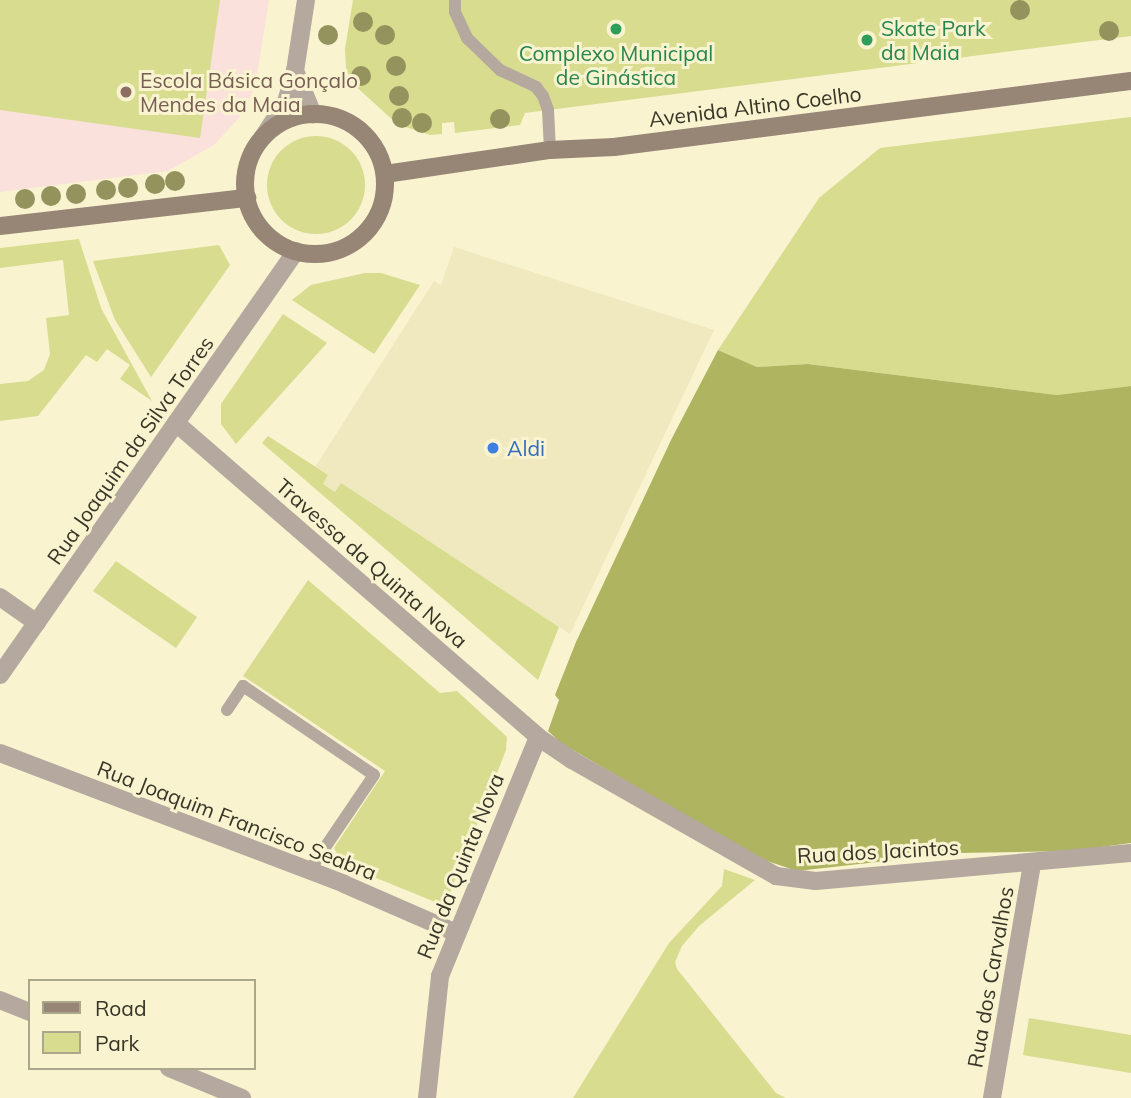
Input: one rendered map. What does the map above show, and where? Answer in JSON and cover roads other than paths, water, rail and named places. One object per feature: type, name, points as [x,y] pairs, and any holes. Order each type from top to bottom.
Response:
[{"type":"main road","name":"Avenida Altino Coelho","points":[[385,174],[550,150],[614,147],[1131,81]]},
{"type":"main road","points":[[313,114],[334,116],[352,124],[368,137],[379,154],[385,174],[384,200],[374,223],[356,241],[338,251],[317,254],[296,251],[269,236],[259,225],[247,198],[248,166],[263,137],[277,125],[313,114]]},
{"type":"main road","points":[[0,226],[247,198]]},
{"type":"street","points":[[263,137],[286,102],[295,71],[306,0]]},
{"type":"street","points":[[295,71],[313,114]]},
{"type":"street","name":"Rua Joaquim da Silva Torres","points":[[0,675],[296,251]]},
{"type":"street","name":"Travessa da Quinta Nova","points":[[177,423],[538,737]]},
{"type":"street","points":[[0,597],[37,623]]},
{"type":"street","name":"Rua dos Jacintos","points":[[538,737],[572,760],[776,876],[816,881],[1032,864],[1131,853]]},
{"type":"street","name":"Rua da Quinta Nova","points":[[427,1098],[440,976],[538,737]]},
{"type":"street","name":"Rua Joaquim Francisco Seabra","points":[[0,753],[309,871],[456,933]]},
{"type":"street","name":"Rua dos Carvalhos","points":[[992,1098],[1032,864]]},
{"type":"street","points":[[0,1000],[28,1011]]},
{"type":"street","points":[[174,1070],[242,1098]]},
{"type":"lane","points":[[455,0],[459,26],[467,38],[500,70],[536,87],[543,96],[548,110],[550,150]]},
{"type":"lane","points":[[227,710],[243,686],[374,775],[309,871]]},
{"type":"place","name":"Complexo Municipal de Ginástica","points":[[616,29]]},
{"type":"place","name":"Skate Park da Maia","points":[[867,40]]},
{"type":"place","name":"Escola Básica Gonçalo Mendes da Maia","points":[[126,92]]},
{"type":"place","name":"Aldi","points":[[493,448]]}]
